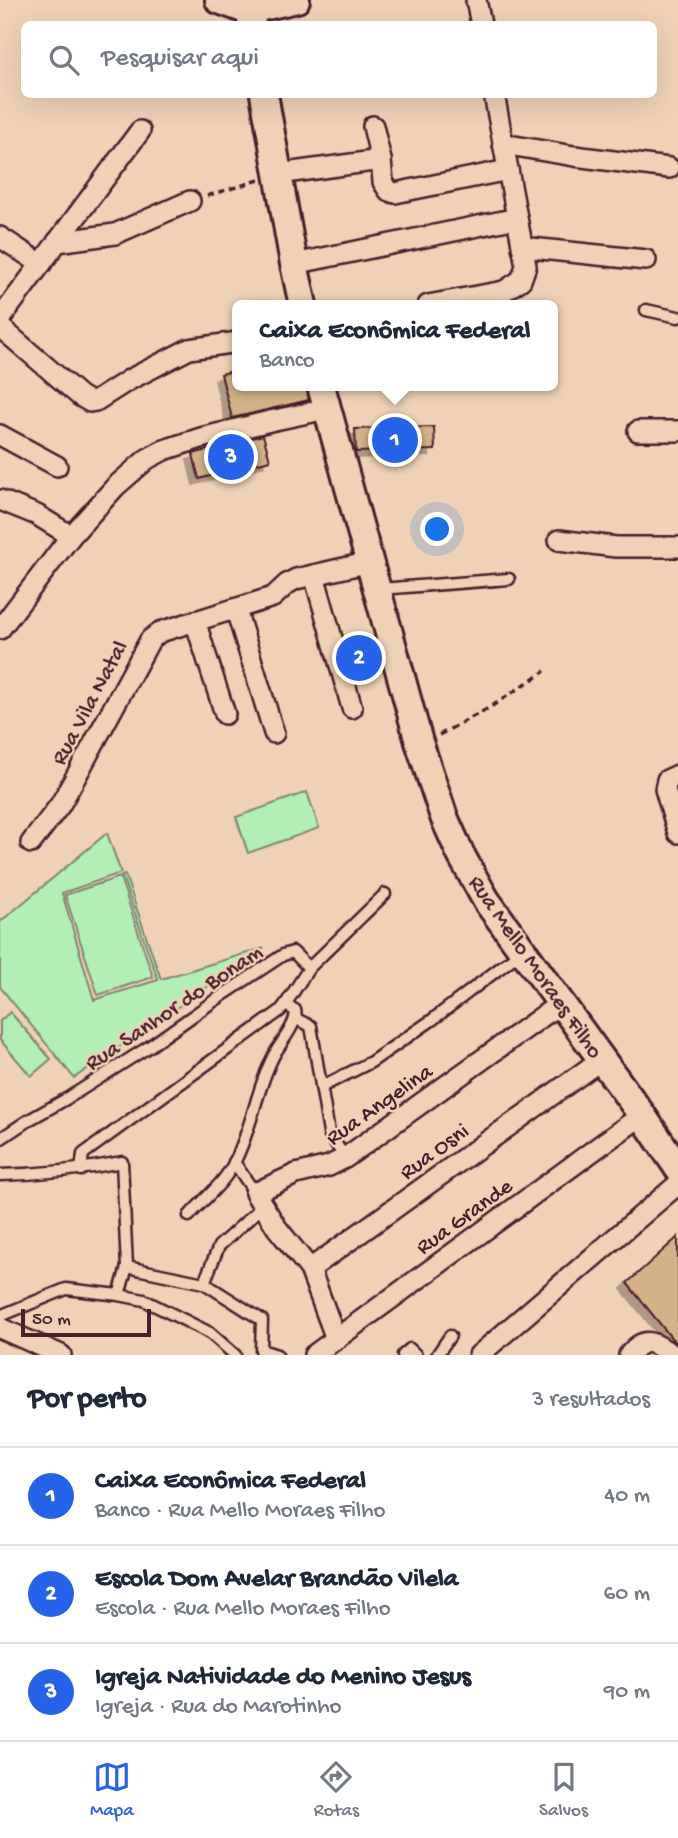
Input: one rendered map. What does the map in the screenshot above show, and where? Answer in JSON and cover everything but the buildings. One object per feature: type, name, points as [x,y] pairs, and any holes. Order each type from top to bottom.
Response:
[{"type":"main road","points":[[219,0],[250,12]]},
{"type":"main road","points":[[265,98],[302,300]]},
{"type":"main road","name":"Rua Mello Moraes Filho","points":[[324,397],[419,742],[444,817],[461,855],[518,954],[561,1003],[594,1065],[642,1115],[678,1168]]},
{"type":"street","points":[[250,12],[296,0]]},
{"type":"street","points":[[476,0],[480,21]]},
{"type":"street","points":[[453,300],[504,290],[521,280],[526,267],[495,98]]},
{"type":"street","points":[[373,126],[383,181],[389,191],[395,193],[508,170]]},
{"type":"street","points":[[0,319],[140,131]]},
{"type":"street","points":[[503,144],[668,168]]},
{"type":"street","points":[[278,174],[381,160]]},
{"type":"street","points":[[57,242],[115,233],[190,201]]},
{"type":"street","points":[[294,264],[517,218]]},
{"type":"street","points":[[0,237],[41,264]]},
{"type":"street","points":[[522,247],[646,260]]},
{"type":"street","points":[[0,327],[90,402],[190,349],[232,343]]},
{"type":"street","points":[[0,629],[71,536],[134,468],[164,450],[324,397]]},
{"type":"street","points":[[638,431],[678,431]]},
{"type":"street","points":[[0,435],[57,466]]},
{"type":"street","points":[[0,500],[37,515],[71,536]]},
{"type":"street","points":[[559,540],[616,547],[678,547]]},
{"type":"street","name":"Rua Vila Natal","points":[[31,843],[60,805],[150,640],[160,632],[273,597],[290,583],[370,562]]},
{"type":"street","points":[[314,575],[352,708]]},
{"type":"street","points":[[236,610],[274,733]]},
{"type":"street","points":[[195,621],[225,714]]},
{"type":"street","points":[[672,779],[665,789],[678,833]]},
{"type":"street","name":"Rua Angelina","points":[[259,1200],[296,1174],[329,1166],[345,1158],[561,1003]]},
{"type":"street","name":"Rua Osni","points":[[310,1269],[594,1065]]},
{"type":"street","name":"Rua Grande","points":[[314,1355],[642,1115]]},
{"type":"street","points":[[479,1355],[678,1184]]},
{"type":"street","points":[[259,1200],[277,1228],[310,1269],[336,1339]]},
{"type":"street","points":[[0,1328],[61,1355]]},
{"type":"street","points":[[629,1355],[642,1343],[648,1342],[655,1343],[673,1355]]},
{"type":"lane","points":[[646,310],[678,317]]},
{"type":"lane","points":[[376,589],[509,579]]},
{"type":"lane","points":[[81,1170],[83,1154],[280,1011],[309,968],[386,894]]},
{"type":"lane","name":"Rua Sanhor do Bonam","points":[[0,1139],[150,1046],[283,955],[293,952],[309,968]]},
{"type":"lane","name":"Rua Angelina","points":[[321,1087],[371,1062],[432,1020],[518,954]]},
{"type":"lane","points":[[189,1216],[234,1163],[262,1079],[296,1018],[295,1010],[285,1005]]},
{"type":"lane","points":[[296,1018],[311,1026],[329,1133],[345,1158]]},
{"type":"lane","points":[[0,1175],[45,1174],[122,1162],[127,1267],[119,1295]]},
{"type":"lane","points":[[204,1283],[219,1246],[259,1200],[234,1163]]},
{"type":"lane","points":[[127,1267],[204,1283],[261,1320],[261,1350],[277,1355]]},
{"type":"lane","points":[[0,1316],[66,1289],[119,1295],[144,1300],[210,1333],[235,1355]]},
{"type":"lane","points":[[437,1355],[450,1336]]},
{"type":"lane","points":[[403,1355],[410,1349],[416,1355]]},
{"type":"path","points":[[190,201],[278,174]]},
{"type":"path","points":[[419,742],[441,734],[489,708],[545,671]]},
{"type":"green space","points":[[307,792],[319,828],[248,853],[236,817]]},
{"type":"green space","points":[[107,833],[121,873],[62,893],[94,1000],[158,980],[122,876],[125,875],[161,979],[264,948],[74,1078],[0,987],[0,922]]},
{"type":"green space","points":[[120,877],[153,977],[98,995],[65,895]]},
{"type":"green space","points":[[10,1012],[51,1059],[31,1076],[0,1040],[0,1021]]},
{"type":"place","name":"Caixa Econômica Federal","points":[[395,440]]},
{"type":"place","name":"Igreja Natividade do Menino Jesus","points":[[231,457]]},
{"type":"place","name":"Escola Dom Avelar Brandão Vilela","points":[[359,658]]}]
